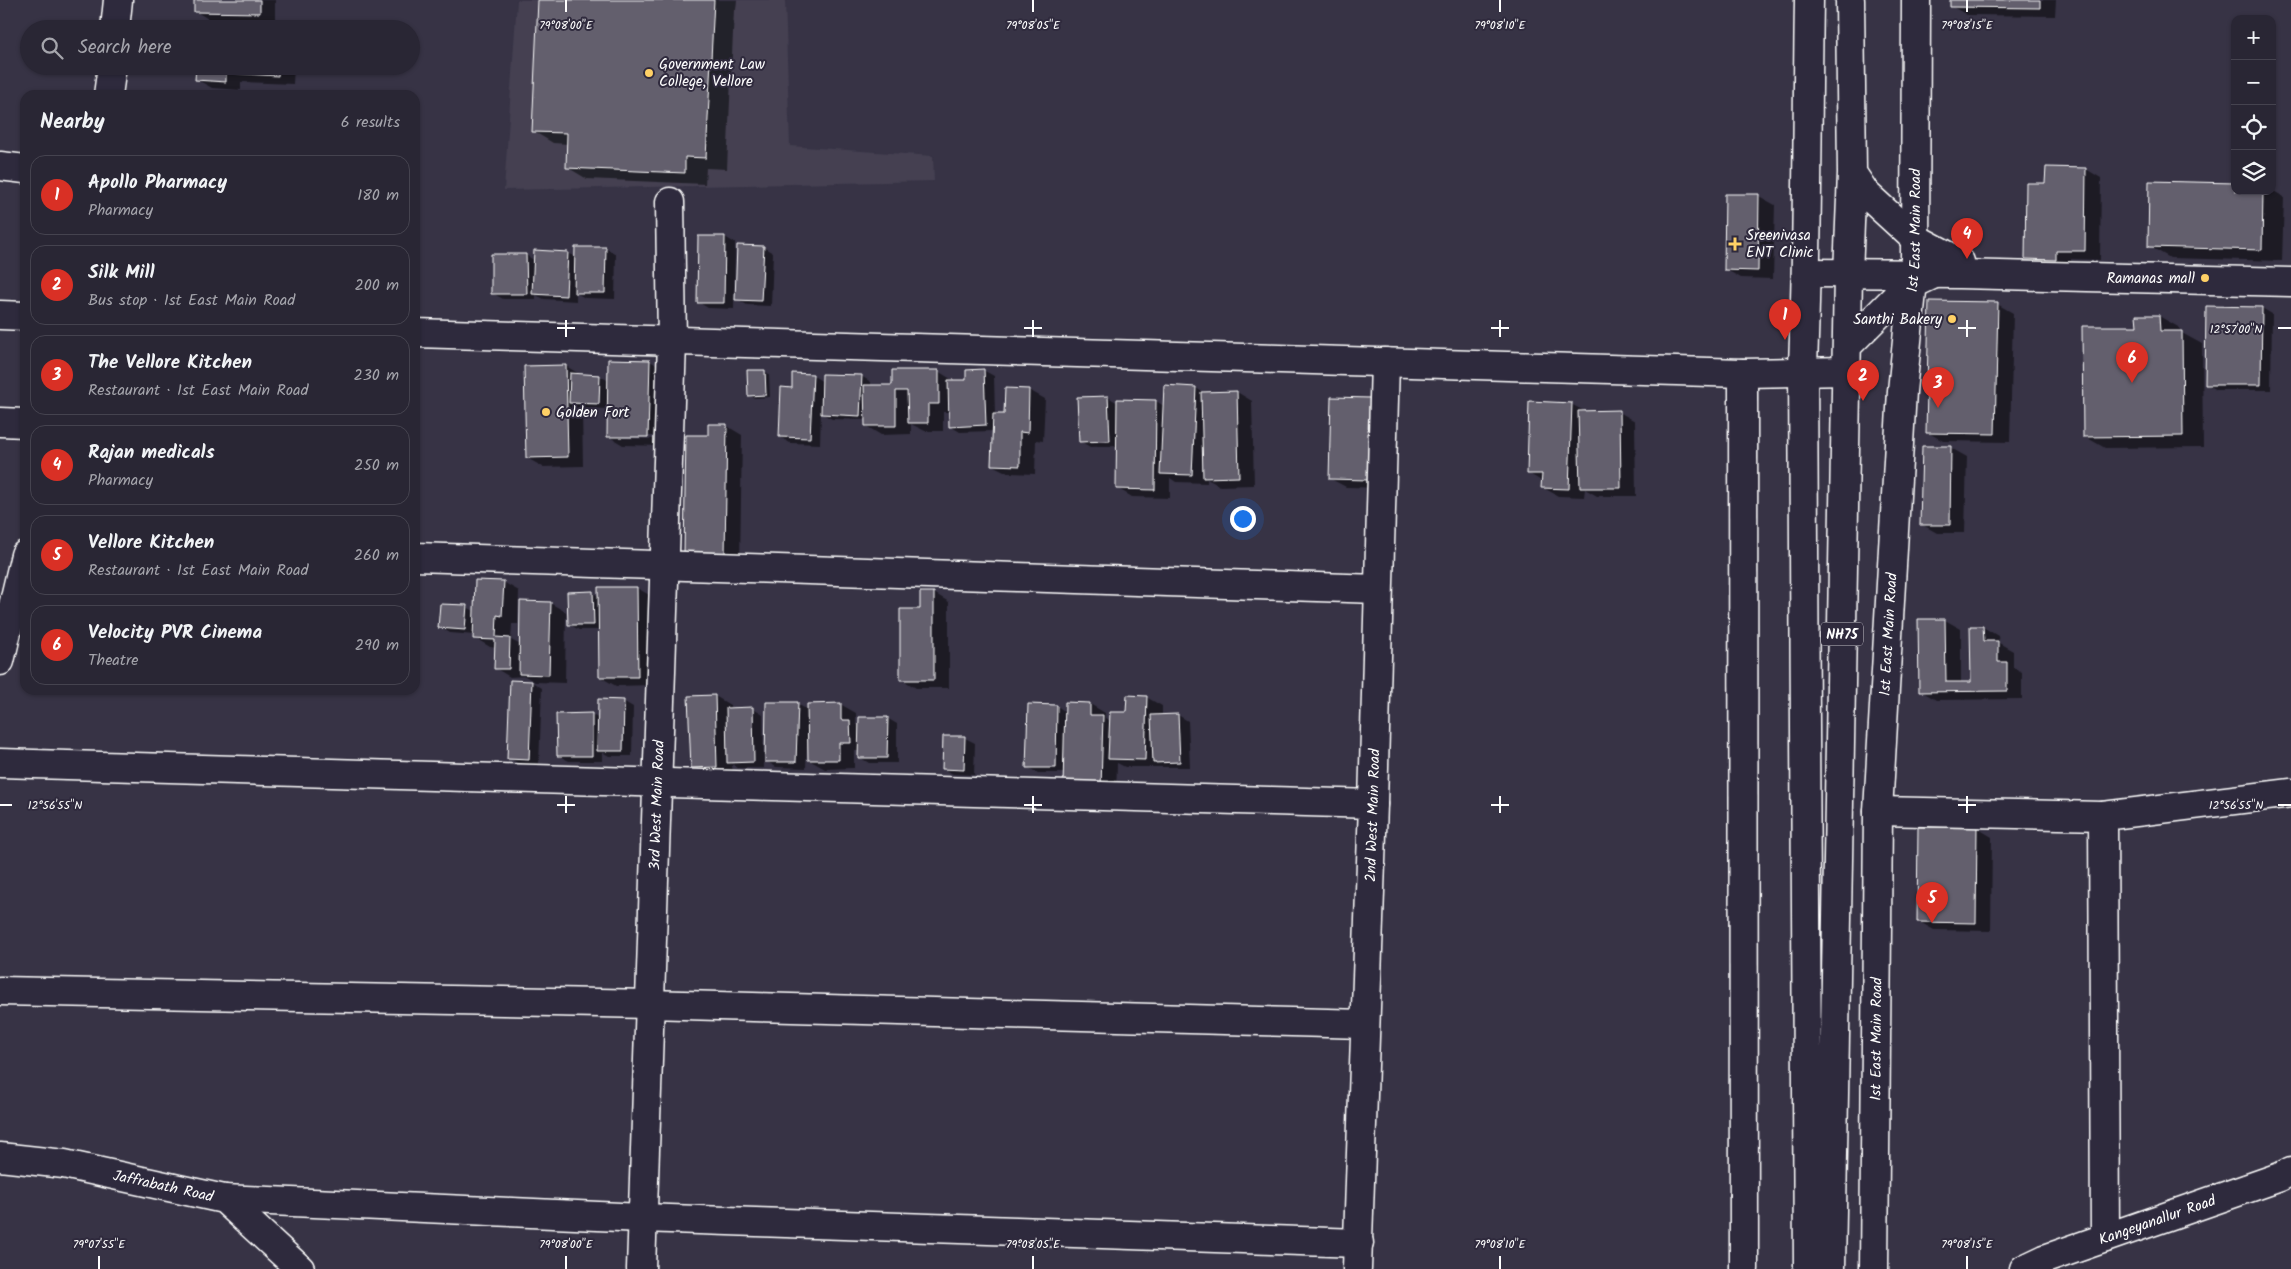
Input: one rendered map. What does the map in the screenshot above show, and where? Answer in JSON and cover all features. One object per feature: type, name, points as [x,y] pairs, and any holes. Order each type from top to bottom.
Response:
[{"type":"main road","points":[[116,20],[118,0]]},
{"type":"main road","name":"NH75","points":[[1808,1269],[1803,373],[1807,266],[1806,191],[1810,0]]},
{"type":"main road","name":"NH75","points":[[1831,1269],[1848,267],[1852,173],[1850,0]]},
{"type":"main road","name":"1st East Main Road","points":[[1874,1269],[1878,811],[1902,391],[1918,266],[1916,0]]},
{"type":"main road","points":[[109,90],[111,75]]},
{"type":"main road","points":[[0,166],[20,168]]},
{"type":"main road","points":[[1852,173],[1918,266]]},
{"type":"main road","name":"3rd West Main Road","points":[[640,1269],[672,342],[670,202]]},
{"type":"main road","points":[[1918,266],[1960,262]]},
{"type":"main road","points":[[420,333],[1743,373],[1803,373],[1847,358],[1918,266],[1960,262],[2291,270]]},
{"type":"main road","points":[[1807,266],[1918,266],[2291,282]]},
{"type":"main road","points":[[0,315],[20,316]]},
{"type":"main road","name":"2nd West Main Road","points":[[1358,1256],[1364,1024],[1373,804],[1384,362]]},
{"type":"main road","points":[[1743,373],[1744,1269]]},
{"type":"main road","points":[[0,422],[20,423]]},
{"type":"main road","points":[[420,557],[1378,589]]},
{"type":"main road","points":[[0,661],[20,576]]},
{"type":"main road","points":[[0,764],[1373,804]]},
{"type":"main road","points":[[1878,811],[2103,816],[2291,793]]},
{"type":"main road","points":[[2103,816],[2105,1238]]},
{"type":"main road","points":[[0,991],[649,1004],[1364,1024]]},
{"type":"main road","name":"Jaffrabath Road","points":[[0,1157],[64,1164],[224,1199],[291,1265]]},
{"type":"main road","name":"Kangeyanallur Road","points":[[2024,1269],[2045,1259],[2280,1177],[2291,1171]]},
{"type":"main road","points":[[224,1199],[642,1218],[1358,1256]]},
{"type":"shaded area","name":"Government Law College, Vellore","points":[[517,0],[785,0],[790,146],[933,156],[934,181],[504,190]]},
{"type":"building","points":[[194,0],[260,0],[260,13],[194,12]]},
{"type":"building","points":[[538,0],[714,0],[706,158],[685,157],[685,173],[566,168],[567,133],[532,132]]},
{"type":"building","points":[[1950,0],[2040,0],[2040,8],[1950,7]]},
{"type":"building","points":[[195,75],[226,75],[226,82],[195,80]]},
{"type":"building","points":[[2046,167],[2086,168],[2085,251],[2056,251],[2056,260],[2025,259],[2026,183],[2045,183]]},
{"type":"building","points":[[2149,181],[2231,183],[2231,195],[2263,195],[2262,250],[2148,247]]},
{"type":"building","points":[[1725,194],[1759,194],[1758,271],[1724,270]]},
{"type":"building","points":[[698,236],[725,236],[724,303],[697,303]]},
{"type":"building","points":[[737,245],[764,246],[761,301],[735,300]]},
{"type":"building","points":[[575,247],[606,247],[605,293],[574,293]]},
{"type":"building","points":[[534,250],[568,252],[566,296],[532,294]]},
{"type":"building","points":[[491,254],[526,254],[527,294],[491,294]]},
{"type":"building","points":[[1929,301],[1998,302],[1995,434],[1926,433]]},
{"type":"building","points":[[2206,306],[2262,307],[2261,385],[2205,385]]},
{"type":"building","points":[[2136,315],[2159,315],[2160,331],[2182,331],[2183,436],[2083,437],[2082,326],[2137,326]]},
{"type":"building","points":[[608,359],[650,360],[648,437],[607,437]]},
{"type":"building","name":"Golden Fort","points":[[566,365],[568,457],[526,458],[524,366]]},
{"type":"building","points":[[984,369],[986,425],[949,427],[948,380],[966,380],[966,370]]},
{"type":"building","points":[[747,370],[765,370],[766,395],[748,396]]},
{"type":"building","points":[[892,370],[939,370],[939,404],[928,404],[928,423],[908,423],[907,391],[896,391],[896,426],[865,426],[864,385],[892,385]]},
{"type":"building","points":[[570,373],[600,375],[599,404],[569,403]]},
{"type":"building","points":[[792,373],[813,374],[810,438],[779,437],[781,387],[792,388]]},
{"type":"building","points":[[822,374],[862,375],[860,416],[821,414]]},
{"type":"building","points":[[1164,385],[1196,387],[1192,475],[1160,474]]},
{"type":"building","points":[[1005,388],[1029,389],[1028,433],[1020,432],[1020,466],[991,465],[993,414],[1004,414]]},
{"type":"building","points":[[1237,391],[1239,477],[1203,478],[1201,392]]},
{"type":"building","points":[[1108,396],[1110,441],[1079,442],[1077,397]]},
{"type":"building","points":[[1331,397],[1370,398],[1368,480],[1329,479]]},
{"type":"building","points":[[1117,399],[1156,400],[1155,490],[1116,489]]},
{"type":"building","points":[[1529,401],[1572,403],[1569,489],[1541,488],[1542,474],[1527,474]]},
{"type":"building","points":[[1620,410],[1621,488],[1580,488],[1578,411]]},
{"type":"building","points":[[708,424],[727,424],[725,555],[684,554],[686,435],[708,435]]},
{"type":"building","points":[[1922,446],[1951,446],[1950,525],[1920,525]]},
{"type":"building","points":[[475,580],[504,581],[502,616],[497,615],[496,637],[510,638],[509,669],[494,669],[495,640],[473,639]]},
{"type":"building","points":[[598,587],[637,587],[638,677],[599,677]]},
{"type":"building","points":[[593,591],[594,625],[568,625],[567,592]]},
{"type":"building","points":[[920,592],[934,592],[934,680],[900,680],[900,609],[920,609]]},
{"type":"building","points":[[520,601],[551,602],[549,675],[519,674]]},
{"type":"building","points":[[440,604],[467,605],[465,630],[438,628]]},
{"type":"building","points":[[1918,619],[1945,619],[1946,682],[1971,682],[1970,626],[1983,626],[1984,641],[1998,641],[1998,662],[2007,662],[2007,691],[1919,692]]},
{"type":"building","points":[[510,680],[532,681],[529,760],[507,759]]},
{"type":"building","points":[[715,695],[717,767],[691,768],[688,696]]},
{"type":"building","points":[[1127,695],[1147,696],[1145,760],[1108,759],[1110,712],[1126,712]]},
{"type":"building","points":[[598,699],[624,700],[623,751],[597,751]]},
{"type":"building","points":[[766,702],[798,702],[796,762],[765,762]]},
{"type":"building","points":[[1065,702],[1090,703],[1090,715],[1103,715],[1101,788],[1063,787]]},
{"type":"building","points":[[841,703],[841,720],[850,720],[851,743],[839,743],[839,760],[808,760],[807,704]]},
{"type":"building","points":[[1028,704],[1057,705],[1056,768],[1026,768]]},
{"type":"building","points":[[753,707],[754,762],[727,763],[726,708]]},
{"type":"building","points":[[592,713],[592,756],[557,756],[556,714]]},
{"type":"building","points":[[1178,714],[1180,762],[1153,763],[1151,715]]},
{"type":"building","points":[[859,717],[888,717],[887,758],[858,758]]},
{"type":"building","points":[[943,736],[965,736],[964,770],[942,769]]},
{"type":"building","points":[[1918,827],[1977,827],[1976,923],[1917,922]]},
{"type":"place","name":"Government Law College, Vellore","points":[[649,73]]},
{"type":"place","name":"Sreenivasa ENT Clinic","points":[[1735,244]]},
{"type":"place","name":"Rajan medicals","points":[[1967,259]]},
{"type":"place","name":"Ramanas mall","points":[[2205,278]]},
{"type":"place","name":"Santhi Bakery","points":[[1952,319]]},
{"type":"place","name":"Apollo Pharmacy","points":[[1785,340]]},
{"type":"place","name":"Velocity PVR Cinema","points":[[2132,383]]},
{"type":"place","name":"Silk Mill","points":[[1863,401]]},
{"type":"place","name":"The Vellore Kitchen","points":[[1938,408]]},
{"type":"place","name":"Golden Fort","points":[[546,412]]},
{"type":"place","name":"Vellore Kitchen","points":[[1932,923]]}]
